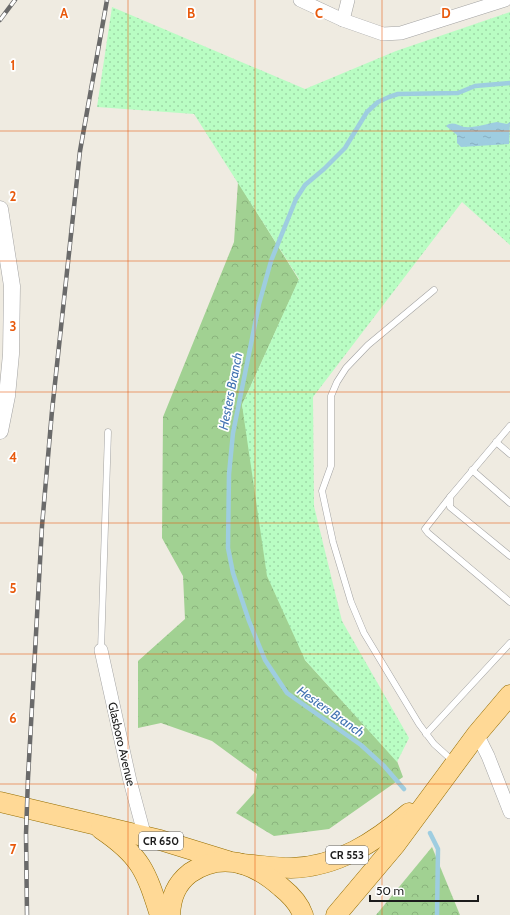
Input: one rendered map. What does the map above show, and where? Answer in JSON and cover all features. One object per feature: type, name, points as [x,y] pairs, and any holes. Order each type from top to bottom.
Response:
[{"type":"main road","name":"CR 553","points":[[339,914],[394,846],[477,734],[510,696]]},
{"type":"main road","name":"CR 553","points":[[235,862],[290,868],[304,867],[349,854],[393,826],[433,792]]},
{"type":"main road","name":"CR 650","points":[[0,802],[145,837],[235,862]]},
{"type":"main road","name":"CR 650","points":[[93,824],[114,838],[132,854],[141,866],[160,915]]},
{"type":"main road","points":[[170,915],[176,888],[183,878],[207,863],[235,862],[262,873],[276,882],[297,902],[303,915]]},
{"type":"street","points":[[300,0],[343,20],[383,34],[401,33],[504,0]]},
{"type":"street","points":[[343,20],[348,0]]},
{"type":"street","points":[[0,209],[12,286],[11,354],[7,396],[0,431]]},
{"type":"street","name":"Glasboro Avenue","points":[[101,650],[130,781],[145,837]]},
{"type":"street","points":[[477,734],[488,756],[510,812]]},
{"type":"lane","points":[[434,290],[368,345],[346,368],[337,382],[331,396],[331,466],[322,491],[333,542],[351,602],[364,633],[406,705],[426,734],[455,763]]},
{"type":"lane","points":[[510,426],[472,470],[425,529],[428,534],[510,602]]},
{"type":"lane","points":[[101,650],[108,432]]},
{"type":"lane","points":[[496,442],[510,454]]},
{"type":"lane","points":[[472,470],[510,503]]},
{"type":"lane","points":[[450,497],[450,507],[510,556]]},
{"type":"lane","points":[[426,734],[510,643]]},
{"type":"green space","points":[[112,7],[305,89],[396,51],[510,12],[510,245],[462,202],[313,397],[314,506],[342,621],[409,738],[397,762],[305,660],[267,576],[242,405],[299,279],[194,114],[97,107]]},
{"type":"green space","points":[[238,182],[299,280],[242,405],[305,660],[397,761],[403,777],[329,829],[274,836],[236,813],[254,793],[257,774],[212,741],[161,723],[138,728],[138,661],[185,619],[183,576],[162,538],[163,417],[234,242]]},
{"type":"green space","points":[[432,847],[460,915],[376,915]]},
{"type":"water","points":[[497,122],[507,124],[510,122],[509,144],[461,147],[457,143],[457,135],[446,126],[457,124],[464,127],[473,127]]},
{"type":"waterway","name":"Hesters Branch","points":[[404,789],[384,766],[361,745],[287,693],[265,660],[249,621],[233,573],[228,548],[229,474],[233,433],[259,304],[271,261],[296,199],[305,185],[345,148],[367,112],[378,102],[398,94],[458,93],[475,86],[510,83]]},
{"type":"waterway","name":"Hesters Branch","points":[[430,833],[438,849],[437,915]]},
{"type":"railway","points":[[0,20],[15,0]]},
{"type":"railway","points":[[27,915],[26,834],[28,778],[42,526],[52,411],[80,151],[107,0]]}]
